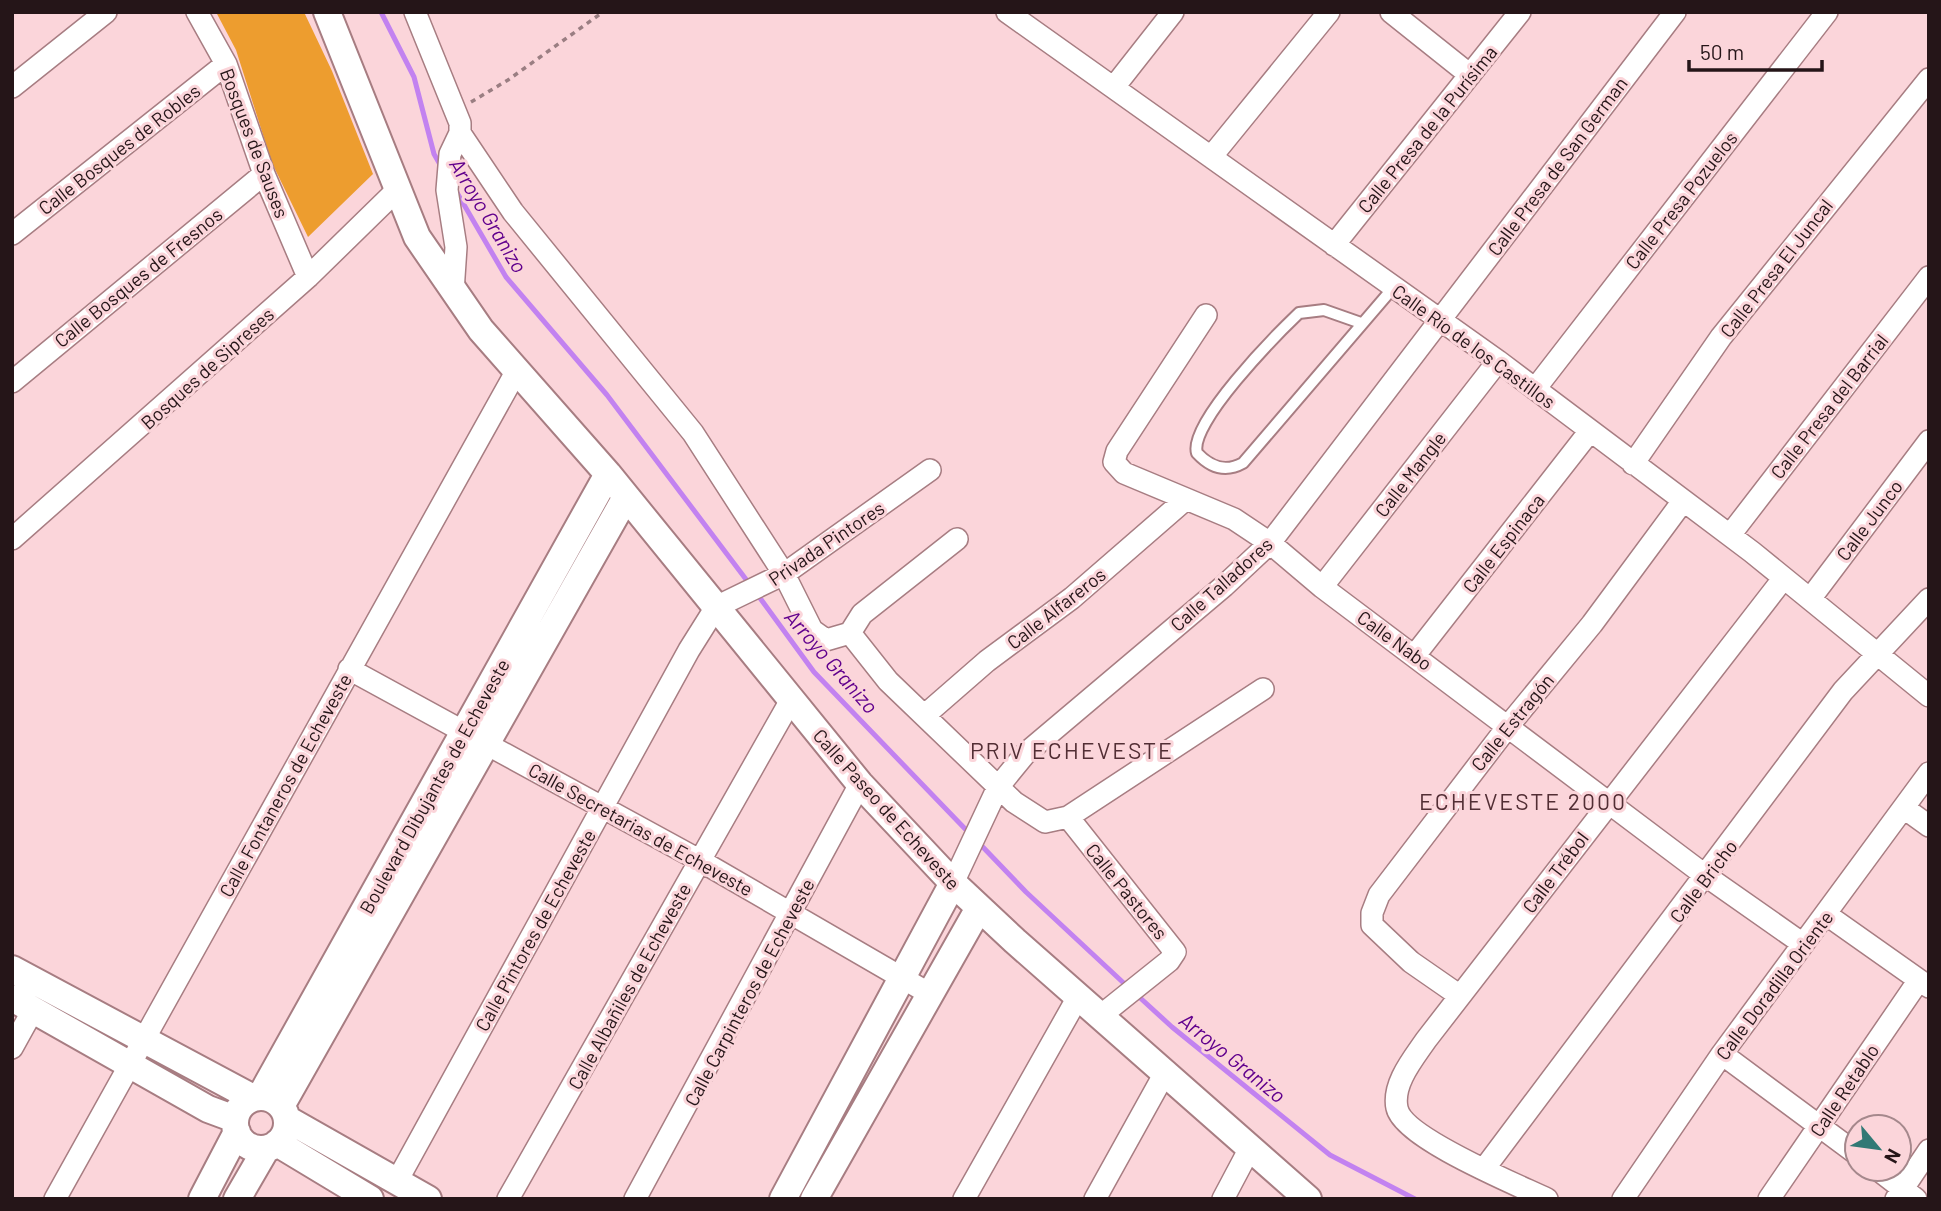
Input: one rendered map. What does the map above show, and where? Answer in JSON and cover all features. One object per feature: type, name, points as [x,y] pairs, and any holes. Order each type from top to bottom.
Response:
[{"type":"street","points":[[12,87],[106,12]]},
{"type":"street","name":"Bosques de Sauses","points":[[197,12],[226,64],[264,174],[308,276]]},
{"type":"street","name":"Calle Paseo de Echeveste","points":[[327,12],[396,191],[417,237],[453,292],[516,372],[608,474],[860,784],[953,883],[1077,997],[1166,1071],[1308,1199]]},
{"type":"street","points":[[415,12],[436,68],[457,110],[460,133],[513,212],[693,433],[777,578],[812,631],[826,640],[850,633],[862,614],[957,539]]},
{"type":"street","points":[[1114,87],[1173,12]]},
{"type":"street","points":[[1211,157],[1329,12]]},
{"type":"street","points":[[1391,12],[1470,75]]},
{"type":"street","name":"Calle Presa de la Purísima","points":[[1334,245],[1520,12]]},
{"type":"street","name":"Calle Presa de San German","points":[[1440,320],[1675,12]]},
{"type":"street","name":"Calle Presa Pozuelos","points":[[1535,389],[1827,12]]},
{"type":"street","name":"Calle Río de los Castillos","points":[[1012,13],[1498,361],[1730,535],[1929,696]]},
{"type":"street","name":"Calle Bosques de Robles","points":[[12,234],[226,64]]},
{"type":"street","name":"Calle Presa El Juncal","points":[[1633,464],[1721,337],[1929,79]]},
{"type":"street","points":[[453,292],[456,247],[447,190],[450,154],[460,133]]},
{"type":"street","name":"Calle Bosques de Fresnos","points":[[12,382],[264,174]]},
{"type":"street","name":"Bosques de Sipreses","points":[[12,539],[308,276],[396,191]]},
{"type":"street","name":"Calle Presa del Barrial","points":[[1730,535],[1929,277]]},
{"type":"street","name":"Calle Nabo","points":[[1206,315],[1117,451],[1114,462],[1124,474],[1234,519],[1270,542],[1322,587],[1610,800],[1706,876],[1803,944]]},
{"type":"street","name":"Calle Talladores","points":[[953,883],[995,792],[1026,754],[1224,586],[1270,542],[1440,320]]},
{"type":"street","name":"Calle Mangle","points":[[1322,587],[1498,361]]},
{"type":"street","name":"Calle Fontaneros de Echeveste","points":[[55,1199],[516,372]]},
{"type":"street","name":"Calle Espinaca","points":[[1415,655],[1590,431]]},
{"type":"street","name":"Calle Junco","points":[[1810,599],[1929,441]]},
{"type":"street","name":"Privada Pintores","points":[[716,607],[777,578],[930,470]]},
{"type":"street","name":"Boulevard Dibujantes de Echeveste","points":[[237,1199],[271,1119],[476,737],[608,474]]},
{"type":"street","name":"Boulevard Dibujantes de Echeveste","points":[[476,737],[626,497]]},
{"type":"street","name":"Calle Alfareros","points":[[925,715],[987,661],[1072,598],[1186,499]]},
{"type":"street","name":"Calle Estragón","points":[[1460,996],[1387,943],[1372,925],[1372,913],[1394,873],[1509,725],[1592,624],[1683,500]]},
{"type":"street","name":"Calle Trébol","points":[[1484,1169],[1422,1137],[1404,1122],[1397,1109],[1397,1092],[1405,1072],[1610,800],[1783,579]]},
{"type":"street","name":"Calle Bricho","points":[[1484,1169],[1843,691],[1929,599]]},
{"type":"street","name":"Calle Pintores de Echeveste","points":[[397,1181],[601,808],[716,607]]},
{"type":"street","points":[[850,633],[870,662],[925,715],[995,792],[1045,822],[1068,817],[1263,689]]},
{"type":"street","name":"Calle Secretarias de Echeveste","points":[[349,669],[699,860],[930,993]]},
{"type":"street","name":"Calle Albañiles de Echeveste","points":[[508,1199],[791,700]]},
{"type":"street","name":"Calle Doradilla Oriente","points":[[1623,1199],[1722,1054],[1929,773]]},
{"type":"street","name":"Calle Carpinteros de Echeveste","points":[[635,1199],[860,784]]},
{"type":"street","points":[[1905,808],[1929,826]]},
{"type":"street","name":"Calle Pastores","points":[[1068,817],[1174,950],[1173,957],[1100,1017]]},
{"type":"street","points":[[783,1199],[953,883]]},
{"type":"street","points":[[814,1199],[979,908]]},
{"type":"street","points":[[1827,915],[1924,984]]},
{"type":"street","points":[[12,968],[143,1041],[271,1119],[370,1199]]},
{"type":"street","name":"Calle Retablo","points":[[1769,1199],[1819,1126],[1924,984]]},
{"type":"street","points":[[964,1199],[1077,997]]},
{"type":"street","points":[[12,1048],[23,1004],[236,1126],[251,1147],[271,1119]]},
{"type":"street","points":[[1722,1054],[1843,1144]]},
{"type":"street","points":[[1095,1199],[1166,1071]]},
{"type":"street","points":[[202,1199],[236,1126],[241,1106],[397,1181],[428,1199]]},
{"type":"street","points":[[1223,1199],[1250,1148]]},
{"type":"street","points":[[1892,1183],[1905,1195],[1929,1150]]},
{"type":"street","points":[[1484,1169],[1547,1199]]},
{"type":"lane","points":[[1361,323],[1324,310],[1299,313],[1215,407],[1198,433],[1197,453],[1218,467],[1234,468],[1242,463],[1393,288]]},
{"type":"path","points":[[457,110],[508,80],[603,12]]},
{"type":"shaded area","points":[[216,12],[304,12],[332,71],[373,174],[308,237],[272,163],[236,50]]},
{"type":"waterway","name":"Arroyo Granizo","points":[[381,12],[414,77],[434,154],[442,168]]},
{"type":"waterway","name":"Arroyo Granizo","points":[[456,191],[506,277],[607,395],[751,586]]},
{"type":"waterway","name":"Arroyo Granizo","points":[[757,594],[814,672],[971,835]]},
{"type":"waterway","name":"Arroyo Granizo","points":[[978,842],[1026,892],[1129,988]]},
{"type":"waterway","name":"Arroyo Granizo","points":[[1137,995],[1172,1027],[1330,1155],[1415,1199]]},
{"type":"district","name":"PRIV ECHEVESTE","points":[[1072,750]]},
{"type":"district","name":"ECHEVESTE 2000","points":[[1523,801]]}]
